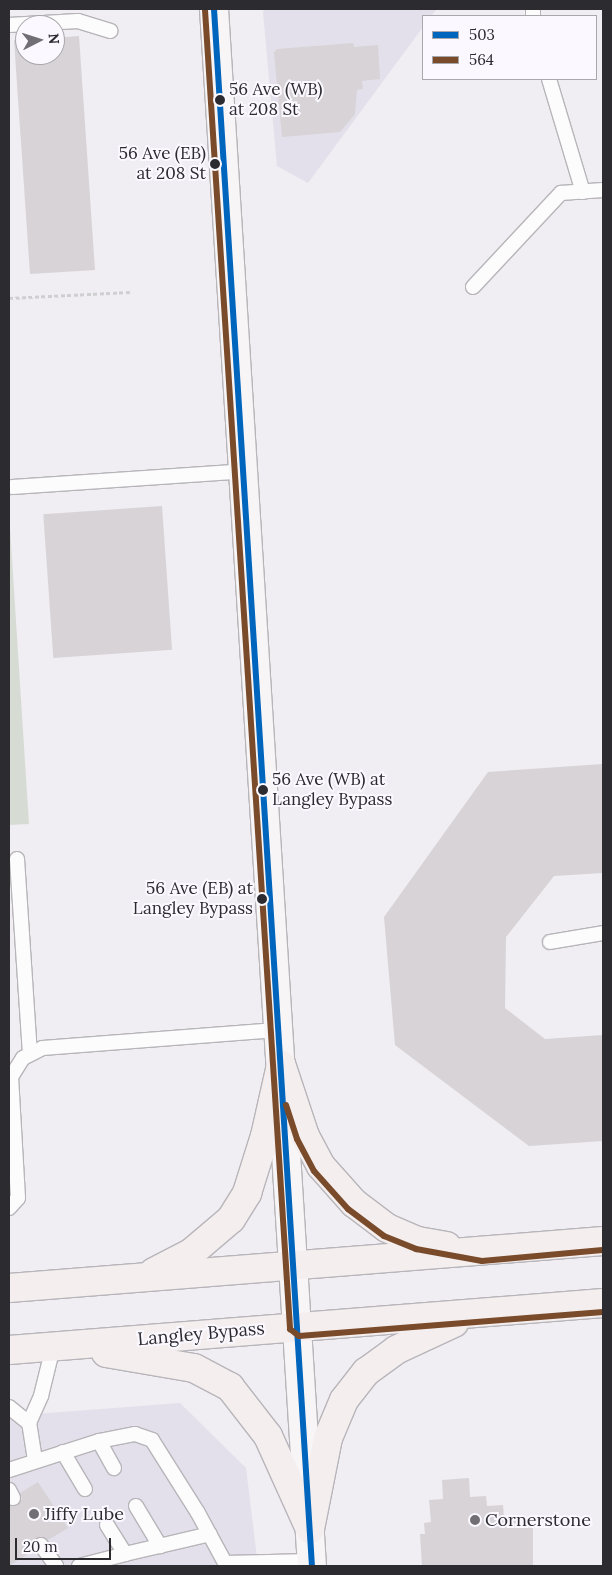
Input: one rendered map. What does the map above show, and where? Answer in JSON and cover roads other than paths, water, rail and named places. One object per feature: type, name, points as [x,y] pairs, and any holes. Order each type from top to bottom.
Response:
[{"type":"main road","points":[[214,9],[312,1564]]},
{"type":"main road","points":[[281,1064],[305,1136],[321,1166],[354,1203],[387,1228],[418,1241],[483,1252]]},
{"type":"main road","points":[[143,1277],[191,1253],[231,1219],[250,1185],[266,1136],[281,1064]]},
{"type":"main road","points":[[9,1288],[483,1252],[603,1241]]},
{"type":"main road","name":"Langley Bypass","points":[[9,1350],[603,1303]]},
{"type":"main road","points":[[310,1529],[328,1438],[344,1400],[366,1372],[396,1350],[433,1330],[484,1312]]},
{"type":"main road","points":[[57,1347],[194,1368],[230,1387],[268,1436],[310,1529]]},
{"type":"lane","points":[[9,25],[78,21],[110,31]]},
{"type":"lane","points":[[549,80],[583,192]]},
{"type":"lane","points":[[473,287],[561,193],[603,190]]},
{"type":"lane","points":[[12,487],[244,471]]},
{"type":"lane","points":[[17,859],[30,1053]]},
{"type":"lane","points":[[550,942],[603,933]]},
{"type":"lane","points":[[9,1208],[18,1198],[10,1077],[18,1064],[30,1053],[43,1048],[279,1030]]},
{"type":"lane","points":[[35,1460],[29,1422],[41,1396],[57,1347]]},
{"type":"lane","points":[[9,1407],[29,1422]]},
{"type":"lane","points":[[9,1470],[35,1460],[99,1441],[134,1434],[152,1440],[210,1534],[225,1563],[312,1564]]},
{"type":"lane","points":[[99,1441],[114,1468]]},
{"type":"lane","points":[[63,1452],[85,1489]]},
{"type":"lane","points":[[136,1506],[160,1546]]},
{"type":"lane","points":[[107,1525],[125,1554]]},
{"type":"lane","points":[[79,1566],[210,1534]]},
{"type":"lane","points":[[41,1545],[56,1566]]},
{"type":"place","name":"56 Ave (WB) at 208 St","points":[[220,100]]},
{"type":"place","name":"56 Ave (EB) at 208 St","points":[[215,164]]},
{"type":"place","name":"56 Ave (WB) at Langley Bypass","points":[[263,790]]},
{"type":"place","name":"56 Ave (EB) at Langley Bypass","points":[[262,899]]},
{"type":"place","name":"Jiffy Lube","points":[[34,1514]]},
{"type":"place","name":"Cornerstone","points":[[475,1520]]}]
